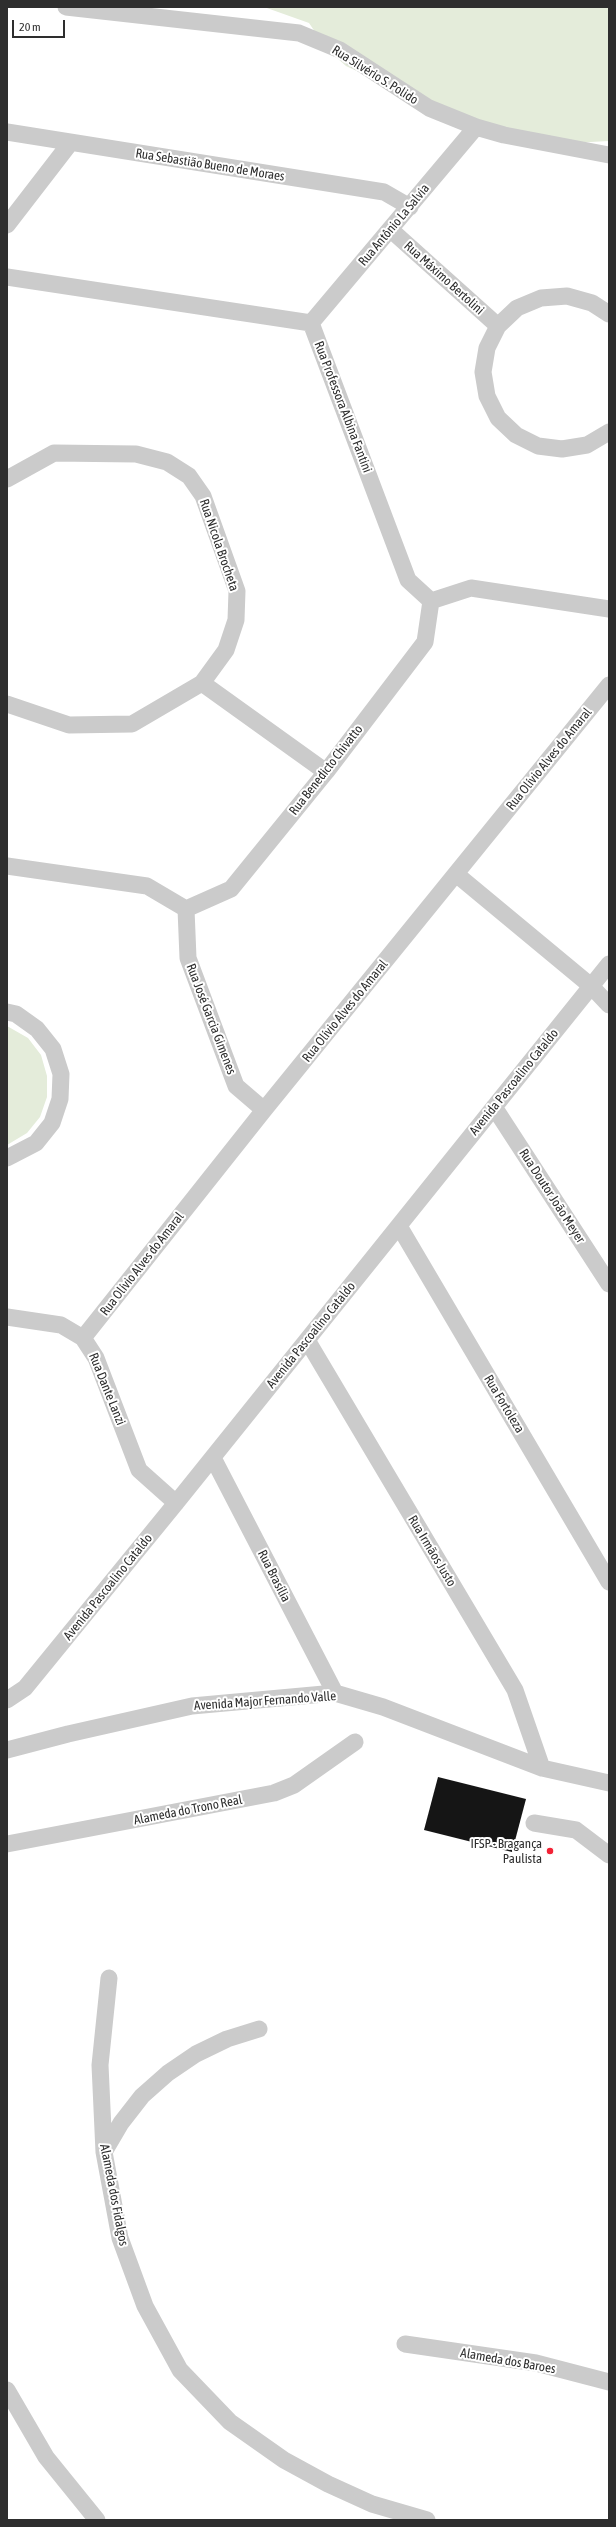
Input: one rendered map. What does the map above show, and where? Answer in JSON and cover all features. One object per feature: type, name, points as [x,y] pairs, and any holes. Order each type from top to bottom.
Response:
[{"type":"street","name":"Rua Silvério S. Polido","points":[[66,7],[300,33],[340,50],[429,108],[476,128],[504,135],[609,155]]},
{"type":"street","name":"Rua Antônio La Salvia","points":[[311,323],[476,128]]},
{"type":"street","name":"Rua Sebastião Bueno de Moraes","points":[[7,132],[384,192],[410,207]]},
{"type":"street","points":[[7,225],[71,142]]},
{"type":"street","name":"Rua Máximo Bertolini","points":[[391,230],[498,326]]},
{"type":"street","points":[[7,277],[311,323]]},
{"type":"street","points":[[609,314],[592,303],[567,296],[541,298],[517,308],[498,326],[487,348],[483,372],[487,396],[498,418],[511,431],[538,446],[562,449],[587,445],[609,432]]},
{"type":"street","name":"Rua Professora Albina Fantini","points":[[311,323],[408,580],[431,601]]},
{"type":"street","name":"Rua Nicola Brocheta","points":[[7,479],[54,453],[78,452],[136,454],[167,462],[189,476],[203,496],[237,591],[236,620],[226,650],[202,683],[132,724],[69,725],[7,704]]},
{"type":"street","points":[[431,601],[471,588],[609,609]]},
{"type":"street","name":"Rua Benedicto Chivatto","points":[[186,909],[231,889],[326,772],[425,642],[431,601]]},
{"type":"street","points":[[202,683],[326,772]]},
{"type":"street","name":"Rua Olívio Alves do Amaral","points":[[83,1338],[264,1110],[609,685]]},
{"type":"street","points":[[7,866],[147,886],[186,909]]},
{"type":"street","points":[[456,874],[591,986],[609,1005]]},
{"type":"street","name":"Rua José Garcia Gimenes","points":[[186,909],[188,958],[236,1086],[264,1110]]},
{"type":"street","name":"Avenida Pascoalino Cataldo","points":[[7,1700],[25,1688],[176,1504],[609,964]]},
{"type":"street","points":[[7,1012],[16,1014],[37,1029],[53,1049],[61,1074],[60,1099],[52,1123],[36,1143],[7,1158]]},
{"type":"street","name":"Rua Doutor João Meyer","points":[[494,1107],[609,1284]]},
{"type":"street","name":"Rua Fortoleza","points":[[399,1226],[609,1582]]},
{"type":"street","name":"Rua Dante Lanzi","points":[[7,1318],[61,1325],[83,1338],[96,1358],[139,1470],[176,1504]]},
{"type":"street","name":"Rua Irmãos Justo","points":[[307,1340],[515,1690],[542,1768]]},
{"type":"street","name":"Rua Brasília","points":[[213,1458],[335,1693]]},
{"type":"street","name":"Avenida Major Fernando Valle","points":[[7,1750],[68,1734],[192,1706],[335,1693],[384,1707],[542,1768],[609,1783]]},
{"type":"street","name":"Alameda do Trono Real","points":[[7,1844],[274,1793],[294,1785],[355,1742]]},
{"type":"street","points":[[534,1823],[576,1830],[609,1855]]},
{"type":"street","name":"Alameda dos Fidalgos","points":[[109,1978],[100,2065],[104,2152],[120,2238],[145,2306],[180,2370],[230,2422],[284,2460],[328,2484],[372,2504],[427,2520]]},
{"type":"street","points":[[104,2152],[121,2123],[142,2096],[168,2073],[196,2054],[221,2042],[260,2029]]},
{"type":"street","name":"Alameda dos Baroes","points":[[405,2344],[536,2363],[609,2382]]},
{"type":"street","points":[[7,2390],[46,2457],[97,2520]]},
{"type":"green space","points":[[264,7],[609,7],[609,141],[572,143],[512,133],[378,81],[346,66],[326,48],[309,23]]},
{"type":"green space","points":[[7,1026],[28,1038],[41,1055],[47,1076],[47,1097],[40,1117],[27,1133],[7,1145]]},
{"type":"building","points":[[438,1777],[526,1799],[512,1852],[424,1830]]},
{"type":"place","name":"IFSP - Bragança Paulista","points":[[550,1851]]}]
